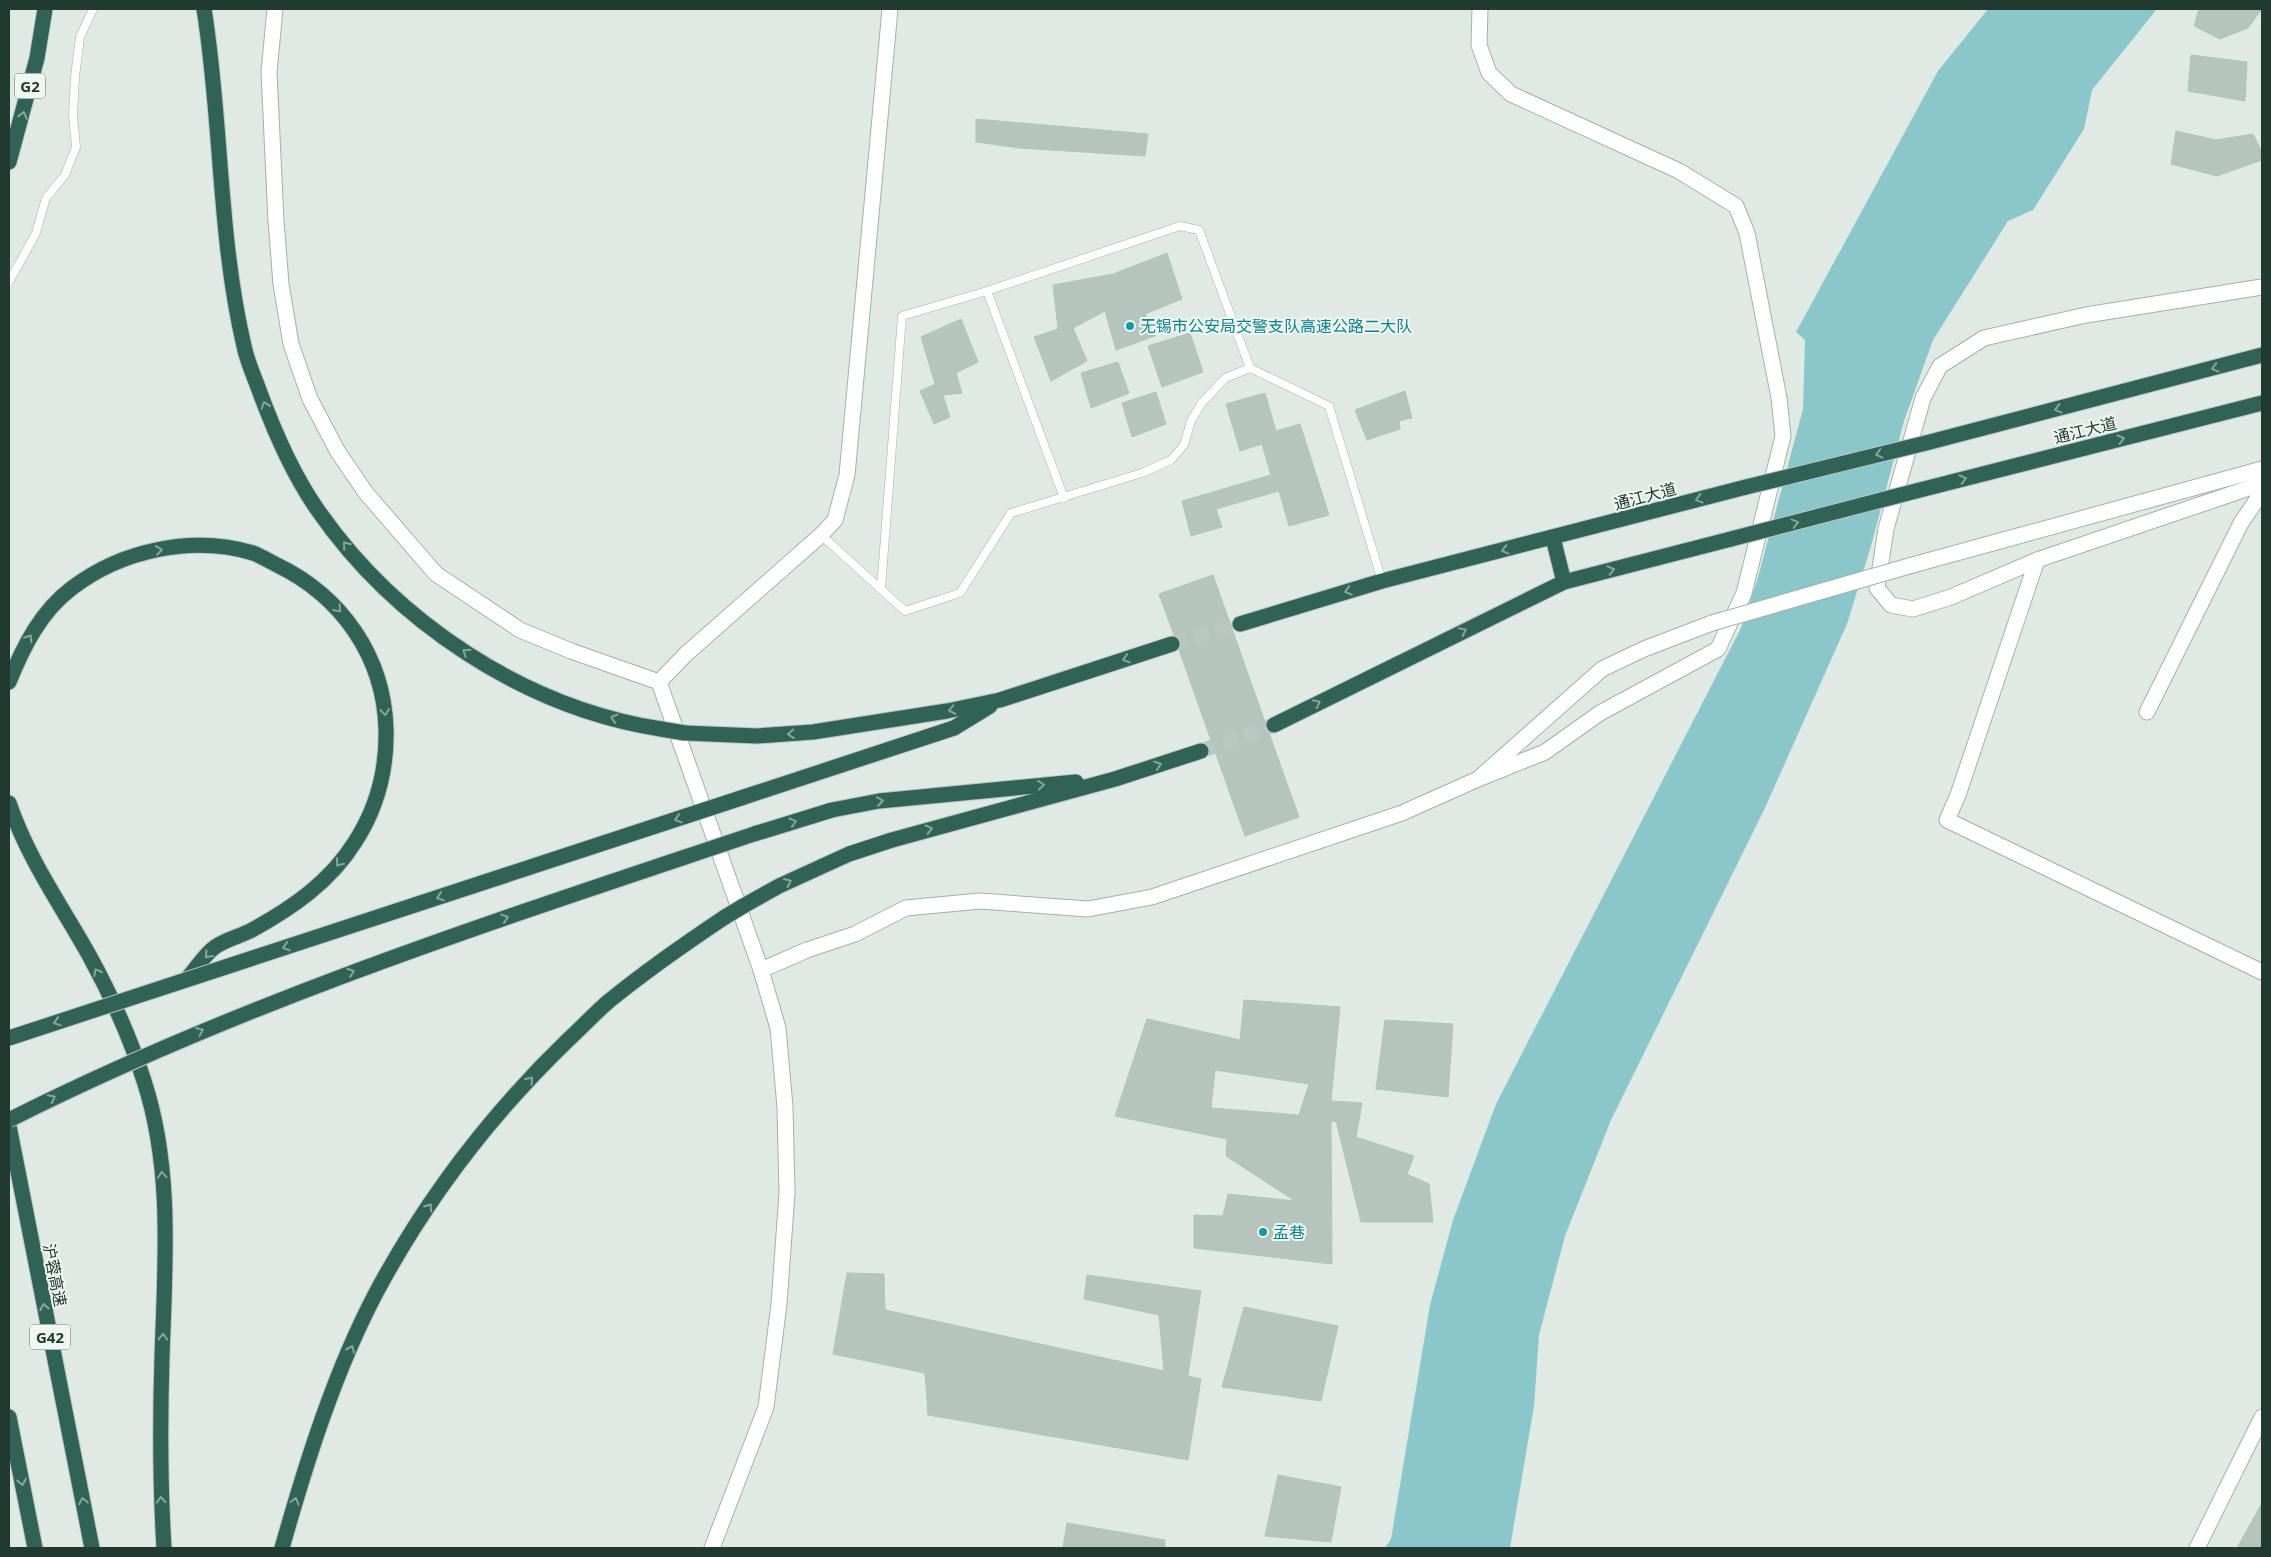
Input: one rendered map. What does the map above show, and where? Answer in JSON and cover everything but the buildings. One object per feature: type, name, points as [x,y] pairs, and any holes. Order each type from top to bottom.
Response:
[{"type":"highway","name":"G2","points":[[9,162],[38,58],[45,9]]},
{"type":"highway","points":[[204,9],[211,53],[227,254],[244,347],[273,430],[316,508],[365,569],[429,627],[493,670],[568,705],[640,726],[685,733],[757,736],[813,732],[874,724],[1000,700],[1172,644]]},
{"type":"highway","name":"通江大道","points":[[1240,624],[1382,581],[2262,356]]},
{"type":"highway","name":"通江大道","points":[[1564,582],[2262,403]]},
{"type":"highway","points":[[1274,725],[1564,582],[1553,538]]},
{"type":"highway","points":[[9,682],[22,649],[42,618],[70,589],[98,570],[122,559],[162,549],[217,546],[254,554],[294,574],[330,600],[350,624],[374,665],[382,691],[387,751],[371,813],[355,843],[332,872],[306,896],[257,927],[216,947],[186,980]]},
{"type":"highway","points":[[9,1038],[954,728],[1000,700]]},
{"type":"highway","points":[[282,1548],[306,1461],[339,1376],[376,1292],[424,1213],[479,1136],[544,1063],[608,1002],[683,945],[725,917],[779,886],[849,854],[892,840],[1115,779],[1201,752]]},
{"type":"highway","points":[[9,1120],[92,1078],[214,1025],[331,979],[445,938],[754,834],[832,810],[879,801],[1115,779]]},
{"type":"highway","points":[[9,804],[19,833],[41,877],[89,955],[120,1017],[145,1082],[161,1152],[166,1221],[160,1427],[164,1548]]},
{"type":"highway","name":"沪蓉高速","points":[[9,1126],[92,1548]]},
{"type":"highway","points":[[9,1417],[35,1548]]},
{"type":"street","points":[[275,9],[268,72],[281,284],[291,344],[310,400],[338,452],[366,493],[436,574],[520,630],[571,651],[659,682]]},
{"type":"street","points":[[659,682],[686,654],[821,536],[835,520],[847,476],[890,9]]},
{"type":"street","points":[[761,970],[807,950],[855,934],[906,908],[980,901],[1088,909],[1152,897],[1402,813],[1545,752],[1600,713],[1718,649],[1744,593],[1782,436],[1780,398],[1749,243],[1736,206],[1679,170],[1512,94],[1489,73],[1479,45],[1480,9]]},
{"type":"street","points":[[2262,287],[2086,315],[1984,338],[1940,366],[1923,398],[1886,529],[1877,588],[1891,605],[1913,609],[1952,597],[2037,560],[2250,488],[2262,478]]},
{"type":"street","points":[[1478,779],[1602,669],[1644,648],[1712,622],[2262,469]]},
{"type":"street","points":[[2147,712],[2241,523],[2262,492]]},
{"type":"street","points":[[2037,560],[1958,795],[1947,820],[2262,972]]},
{"type":"street","points":[[659,682],[761,970],[778,1028],[785,1107],[787,1193],[779,1304],[766,1407],[712,1548]]},
{"type":"street","points":[[2197,1548],[2262,1417]]},
{"type":"lane","points":[[9,282],[36,233],[46,198],[65,175],[76,147],[74,116],[75,77],[80,37],[93,9]]},
{"type":"lane","points":[[881,589],[902,316],[987,291],[1180,226],[1199,230],[1250,368],[1328,406],[1382,581]]},
{"type":"lane","points":[[987,291],[1064,498]]},
{"type":"lane","points":[[821,536],[905,611],[960,593],[1011,513],[1142,473],[1171,460],[1184,445],[1192,421],[1201,404],[1225,378],[1250,368]]},
{"type":"water","points":[[1988,9],[2157,9],[2092,90],[2084,129],[2033,210],[2008,221],[1933,340],[1904,421],[1871,546],[1847,624],[1765,808],[1611,1120],[1565,1236],[1539,1335],[1534,1406],[1510,1548],[1385,1548],[1391,1539],[1430,1305],[1453,1220],[1496,1104],[1741,628],[1757,581],[1803,409],[1805,340],[1796,332],[1938,71]]},
{"type":"tunnel","points":[[1172,644],[1240,624]]},
{"type":"tunnel","points":[[1201,751],[1274,725]]},
{"type":"place","name":"无锡市公安局交警支队高速公路二大队","points":[[1130,326]]},
{"type":"place","name":"孟巷","points":[[1263,1232]]}]
